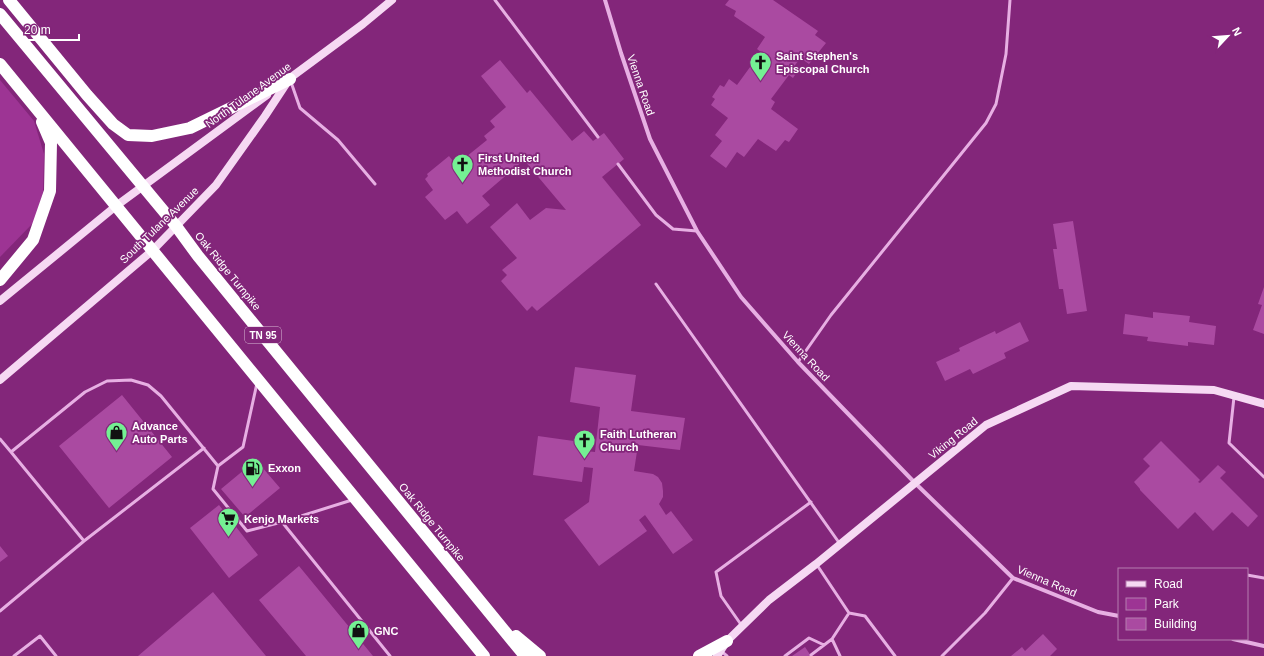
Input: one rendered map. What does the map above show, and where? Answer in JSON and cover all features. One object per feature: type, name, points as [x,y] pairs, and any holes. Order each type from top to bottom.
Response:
[{"type":"highway","points":[[9,0],[87,95],[113,124],[128,135],[152,136],[190,128],[290,79]]},
{"type":"highway","name":"Oak Ridge Turnpike","points":[[0,14],[176,226],[203,262],[526,656]]},
{"type":"highway","name":"TN 95","points":[[0,64],[484,656]]},
{"type":"highway","points":[[0,280],[33,240],[50,192],[51,143],[36,108]]},
{"type":"highway","points":[[490,613],[540,656]]},
{"type":"highway","points":[[699,656],[723,651]]},
{"type":"street","name":"North Tulane Avenue","points":[[116,206],[290,79],[363,24],[392,0]]},
{"type":"street","name":"Vienna Road","points":[[605,0],[650,139],[697,231],[741,297],[798,362],[916,483],[1013,578],[1098,612],[1118,616]]},
{"type":"street","name":"South Tulane Avenue","points":[[0,380],[153,250],[216,185],[290,79]]},
{"type":"street","points":[[0,301],[116,206]]},
{"type":"street","name":"Viking Road","points":[[723,651],[742,626],[768,600],[816,564],[986,425],[1071,386],[1214,390],[1264,404]]},
{"type":"street","points":[[1237,640],[1264,646]]},
{"type":"lane","points":[[495,0],[598,137]]},
{"type":"lane","points":[[798,362],[831,315],[986,123],[996,104],[1006,54],[1010,0]]},
{"type":"lane","points":[[290,79],[300,108],[338,140],[374,184]]},
{"type":"lane","points":[[618,164],[656,215],[673,229],[697,231]]},
{"type":"lane","points":[[656,284],[840,544]]},
{"type":"lane","points":[[11,452],[86,392],[107,381],[131,380],[148,384],[161,396],[218,466]]},
{"type":"lane","points":[[258,380],[243,447],[218,466],[213,489],[248,530],[282,522],[356,499]]},
{"type":"lane","points":[[1235,396],[1230,443],[1264,477]]},
{"type":"lane","points":[[0,439],[84,541]]},
{"type":"lane","points":[[0,611],[84,541],[204,448]]},
{"type":"lane","points":[[742,626],[721,596],[716,572],[811,502]]},
{"type":"lane","points":[[282,522],[390,656]]},
{"type":"lane","points":[[816,564],[849,613],[865,616],[895,656]]},
{"type":"lane","points":[[1248,575],[1264,578]]},
{"type":"lane","points":[[942,656],[985,613],[1013,578]]},
{"type":"lane","points":[[811,655],[832,639],[849,613]]},
{"type":"lane","points":[[14,656],[40,636],[56,656]]},
{"type":"lane","points":[[785,656],[809,638],[824,645]]},
{"type":"lane","points":[[832,639],[840,656]]},
{"type":"green space","points":[[0,80],[34,121],[44,154],[43,192],[34,222],[0,257]]},
{"type":"building","name":"Saint Stephen's Episcopal Church","points":[[729,0],[773,0],[818,31],[815,35],[826,43],[809,64],[799,57],[799,60],[792,69],[797,72],[793,78],[789,75],[771,99],[775,102],[771,109],[798,129],[789,142],[785,140],[776,151],[758,139],[744,157],[737,152],[726,168],[710,156],[722,141],[715,135],[728,118],[711,105],[715,99],[712,97],[720,85],[724,87],[729,79],[737,85],[761,52],[757,49],[765,37],[734,16],[736,11],[725,5]]},
{"type":"building","name":"First United Methodist Church","points":[[500,60],[527,93],[530,90],[572,141],[584,131],[593,141],[604,133],[624,159],[602,177],[641,225],[537,311],[532,306],[527,311],[501,281],[507,275],[502,270],[517,258],[490,227],[517,203],[530,220],[546,208],[566,210],[524,160],[482,196],[490,205],[467,224],[457,211],[445,220],[425,197],[433,190],[425,179],[428,176],[427,174],[449,156],[456,165],[487,140],[484,136],[495,127],[490,121],[506,107],[481,76]]},
{"type":"building","points":[[1073,221],[1087,311],[1067,314],[1063,289],[1059,289],[1053,249],[1057,249],[1053,224]]},
{"type":"building","points":[[1264,287],[1264,334],[1253,330],[1262,305],[1258,304]]},
{"type":"building","points":[[1153,312],[1190,316],[1189,322],[1216,326],[1214,345],[1188,342],[1188,346],[1147,341],[1148,337],[1123,334],[1125,314],[1153,318]]},
{"type":"building","points":[[1020,322],[1029,341],[1004,353],[1006,358],[973,374],[970,369],[945,381],[936,362],[960,351],[959,348],[995,331],[996,334]]},
{"type":"building","name":"Faith Lutheran Church","points":[[575,367],[636,375],[631,411],[685,418],[680,450],[638,445],[634,471],[653,474],[658,477],[662,483],[663,491],[663,497],[659,504],[666,515],[671,511],[693,540],[673,554],[645,515],[639,520],[647,531],[599,566],[564,520],[589,502],[593,468],[584,467],[582,482],[533,475],[538,436],[588,443],[586,451],[595,452],[600,407],[570,402]]},
{"type":"building","name":"Advance Auto Parts","points":[[122,395],[172,457],[109,508],[59,446]]},
{"type":"building","points":[[1161,441],[1200,480],[1198,482],[1200,483],[1218,465],[1226,472],[1220,478],[1258,516],[1248,527],[1232,512],[1213,531],[1195,512],[1178,529],[1134,482],[1150,466],[1143,459]]},
{"type":"building","points":[[256,460],[280,488],[245,517],[221,489]]},
{"type":"building","points":[[219,505],[258,555],[229,578],[190,528]]},
{"type":"building","points":[[0,546],[8,556],[0,562]]},
{"type":"building","points":[[299,566],[373,656],[306,656],[259,600]]},
{"type":"building","points":[[213,592],[266,656],[138,656]]},
{"type":"building","points":[[1043,634],[1057,649],[1050,656],[1011,656],[1022,647],[1025,651]]},
{"type":"building","points":[[805,647],[811,656],[792,656]]},
{"type":"place","name":"Saint Stephen's Episcopal Church","points":[[761,82]]},
{"type":"place","name":"First United Methodist Church","points":[[462,184]]},
{"type":"place","name":"Advance Auto Parts","points":[[116,452]]},
{"type":"place","name":"Faith Lutheran Church","points":[[585,460]]},
{"type":"place","name":"Exxon","points":[[253,488]]},
{"type":"place","name":"Kenjo Markets","points":[[229,538]]},
{"type":"place","name":"GNC","points":[[358,650]]}]
